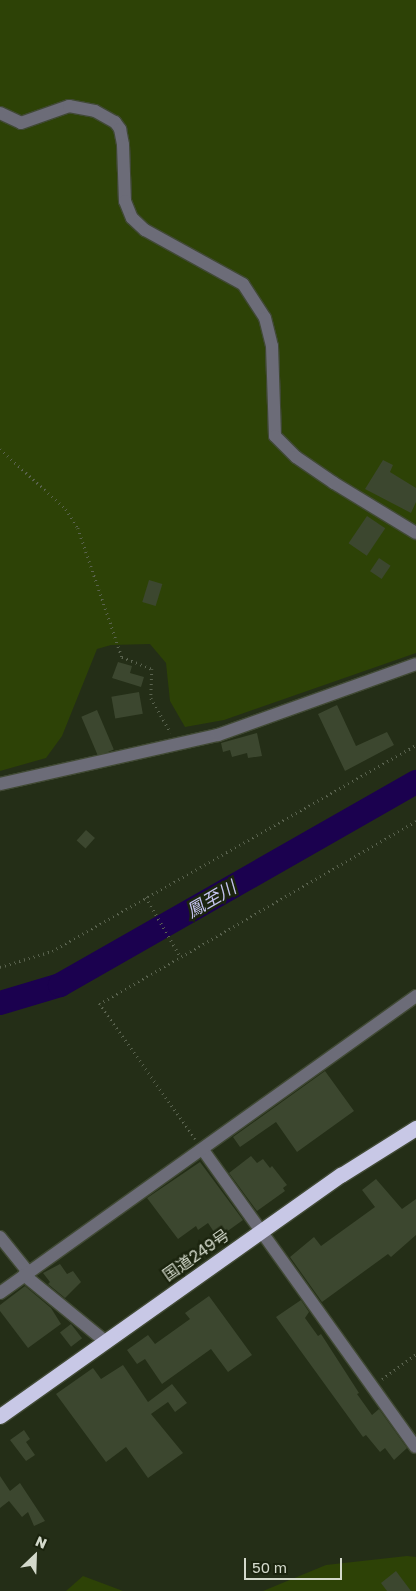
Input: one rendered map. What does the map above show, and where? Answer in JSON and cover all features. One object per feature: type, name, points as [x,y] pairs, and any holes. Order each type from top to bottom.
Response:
[{"type":"highway","name":"国道249号","points":[[0,1416],[364,1159],[416,1128]]},
{"type":"street","points":[[0,113],[21,123],[69,106],[95,111],[115,122],[120,128],[123,145],[126,201],[132,218],[145,230],[243,284],[265,318],[272,346],[275,436],[296,457],[326,478],[416,533]]},
{"type":"street","points":[[0,784],[146,750],[178,745],[228,732],[416,664]]},
{"type":"street","points":[[0,1293],[203,1150],[416,996]]},
{"type":"street","points":[[203,1150],[416,1447]]},
{"type":"street","points":[[0,1237],[26,1273],[105,1341]]},
{"type":"path","points":[[0,449],[66,509],[78,528],[122,657],[152,668],[151,698],[178,745]]},
{"type":"path","points":[[0,967],[52,951],[416,745]]},
{"type":"path","points":[[203,1150],[99,1004],[180,955],[416,821]]},
{"type":"path","points":[[146,897],[180,955]]},
{"type":"path","points":[[372,1386],[416,1354]]},
{"type":"green space","points":[[0,0],[416,0],[416,653],[224,720],[185,727],[170,701],[166,663],[150,644],[111,645],[97,649],[62,736],[46,758],[0,771]]},
{"type":"green space","points":[[407,1556],[416,1557],[416,1591],[263,1591],[326,1565]]},
{"type":"green space","points":[[83,1576],[123,1591],[66,1591]]},
{"type":"building","points":[[383,460],[393,465],[390,472],[416,488],[416,502],[411,513],[365,489]]},
{"type":"building","points":[[367,516],[385,528],[367,556],[349,543]]},
{"type":"building","points":[[379,558],[391,566],[382,579],[370,571]]},
{"type":"building","points":[[149,580],[162,584],[156,606],[142,602]]},
{"type":"building","points":[[118,662],[132,666],[130,673],[144,677],[141,687],[112,678]]},
{"type":"building","points":[[139,692],[143,714],[115,719],[111,697]]},
{"type":"building","points":[[337,705],[356,746],[387,732],[394,745],[345,771],[318,714]]},
{"type":"building","points":[[97,710],[114,750],[98,756],[81,717]]},
{"type":"building","points":[[257,733],[262,756],[248,758],[247,753],[232,757],[230,750],[223,752],[221,743]]},
{"type":"building","points":[[86,830],[95,838],[86,848],[77,840]]},
{"type":"building","points":[[325,1071],[354,1111],[297,1152],[276,1122],[240,1147],[233,1137]]},
{"type":"building","points":[[251,1156],[257,1163],[263,1159],[270,1168],[272,1166],[287,1185],[283,1188],[285,1191],[257,1211],[229,1173]]},
{"type":"building","points":[[200,1162],[243,1220],[218,1238],[208,1223],[198,1230],[196,1226],[178,1239],[147,1198]]},
{"type":"building","points":[[376,1179],[402,1209],[416,1199],[416,1235],[391,1257],[388,1254],[322,1302],[290,1257],[314,1237],[321,1246],[375,1207],[362,1190]]},
{"type":"building","points":[[60,1264],[67,1274],[73,1271],[81,1282],[65,1298],[48,1284],[50,1282],[43,1273]]},
{"type":"building","points":[[25,1286],[51,1308],[61,1324],[28,1348],[0,1311],[0,1305]]},
{"type":"building","points":[[209,1296],[252,1355],[228,1372],[211,1349],[162,1384],[145,1359],[137,1364],[127,1350],[148,1335],[155,1344],[190,1319],[185,1313]]},
{"type":"building","points":[[301,1300],[309,1312],[305,1318],[318,1336],[321,1334],[359,1393],[357,1394],[372,1415],[379,1409],[407,1448],[394,1460],[385,1448],[380,1452],[366,1435],[363,1437],[276,1317]]},
{"type":"building","points":[[71,1324],[82,1338],[71,1347],[60,1333]]},
{"type":"building","points":[[123,1365],[148,1402],[172,1384],[187,1403],[175,1412],[168,1402],[151,1414],[183,1453],[148,1478],[126,1447],[106,1462],[56,1394],[93,1368],[101,1379]]},
{"type":"building","points":[[24,1430],[30,1439],[26,1442],[35,1455],[26,1461],[10,1440]]},
{"type":"building","points":[[0,1476],[10,1491],[20,1483],[45,1521],[34,1526],[28,1512],[22,1517],[9,1501],[0,1508]]},
{"type":"building","points":[[396,1571],[411,1591],[387,1591],[381,1583]]},
{"type":"waterway","name":"鳳至川","points":[[0,1003],[60,985],[416,782]]}]
